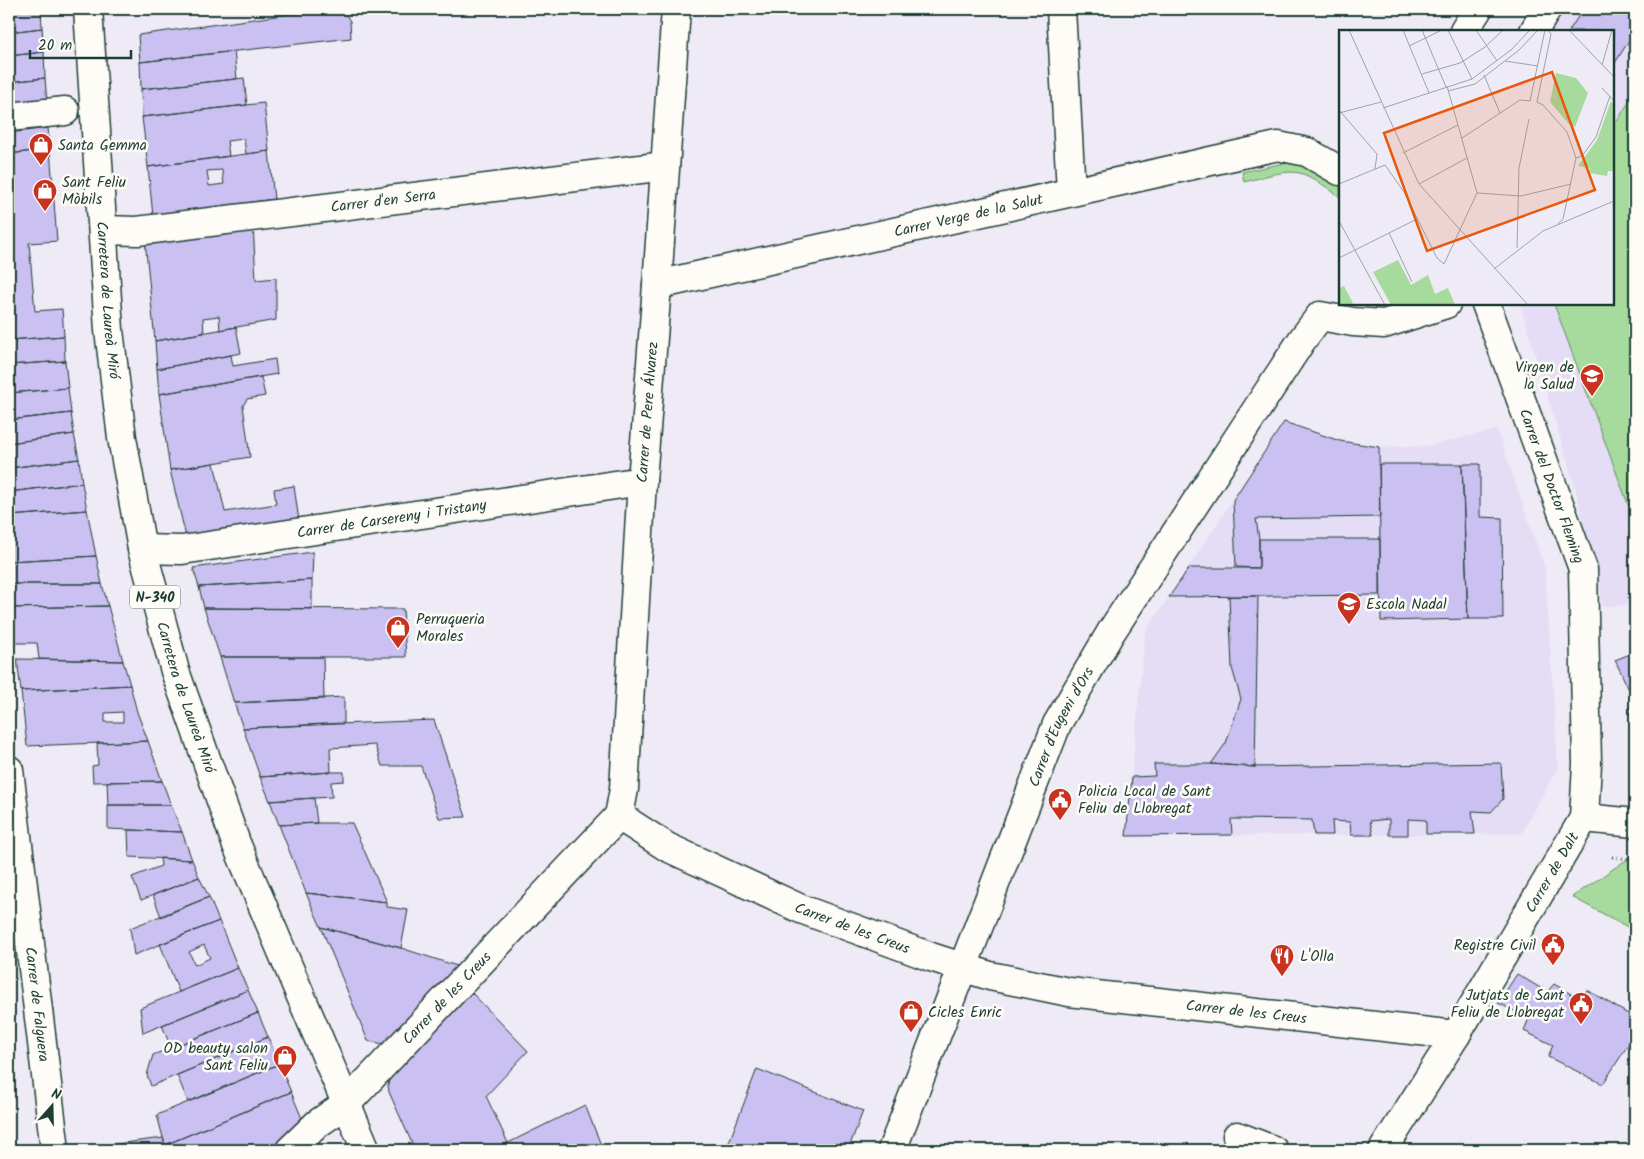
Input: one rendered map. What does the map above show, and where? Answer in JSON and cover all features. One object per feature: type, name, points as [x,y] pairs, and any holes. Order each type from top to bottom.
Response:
[{"type":"street","name":"Carretera de Laureà Miró","points":[[88,9],[109,330],[122,438],[142,549],[176,671],[236,843],[366,1150]]},
{"type":"street","name":"Carrer de Pere Álvarez","points":[[619,816],[624,789],[642,481],[676,9]]},
{"type":"street","points":[[1060,9],[1071,191]]},
{"type":"street","points":[[1465,30],[1478,9]]},
{"type":"street","points":[[1535,30],[1547,9]]},
{"type":"street","points":[[9,117],[65,111]]},
{"type":"street","name":"Carrer Verge de la Salut","points":[[657,285],[1278,146],[1307,152],[1339,170]]},
{"type":"street","name":"Carrer d'en Serra","points":[[103,230],[137,231],[665,166]]},
{"type":"street","name":"Carrer d'Eugeni d'Ors","points":[[892,1150],[1058,724],[1112,632],[1302,340],[1320,316],[1353,322],[1384,324],[1443,305]]},
{"type":"street","name":"Carrer del Doctor Fleming","points":[[1486,305],[1583,569],[1587,764],[1584,818]]},
{"type":"street","name":"Carrer de Carsereny i Tristany","points":[[142,549],[182,550],[642,481]]},
{"type":"street","name":"Carrer de Falguera","points":[[9,770],[14,847],[54,1150]]},
{"type":"street","name":"Carrer de les Creus","points":[[290,1150],[317,1124],[346,1104],[374,1076],[619,816],[667,847],[800,909],[931,957],[990,976],[1069,992],[1456,1036]]},
{"type":"street","name":"Carrer de Dalt","points":[[1383,1150],[1456,1036],[1584,818],[1635,823]]},
{"type":"street","points":[[1237,1136],[1273,1150]]},
{"type":"path","points":[[1612,857],[1635,859]]},
{"type":"path","points":[[1628,859],[1635,863]]},
{"type":"shaded area","name":"Virgen de la Salud","points":[[1567,9],[1635,9],[1635,604],[1603,607],[1576,490],[1520,305],[1614,305],[1614,30],[1553,30]]},
{"type":"shaded area","name":"Escola Nadal","points":[[1284,422],[1340,441],[1379,447],[1427,446],[1497,430],[1545,569],[1558,767],[1521,834],[1126,836],[1145,633]]},
{"type":"green space","points":[[1635,92],[1635,513],[1629,507],[1554,305],[1614,305],[1614,126]]},
{"type":"green space","points":[[1285,163],[1300,164],[1339,184],[1339,196],[1322,184],[1296,172],[1281,173],[1244,182],[1242,172]]},
{"type":"green space","points":[[1635,854],[1635,931],[1572,897]]},
{"type":"building","points":[[9,9],[41,9],[42,28],[9,32]]},
{"type":"building","points":[[342,9],[350,21],[351,38],[140,62],[138,35],[305,12]]},
{"type":"building","points":[[1583,9],[1635,9],[1635,31],[1614,64],[1614,30],[1570,30]]},
{"type":"building","points":[[42,28],[44,52],[9,56],[9,32]]},
{"type":"building","points":[[234,51],[237,79],[141,89],[140,62]]},
{"type":"building","points":[[44,52],[45,78],[9,82],[9,56]]},
{"type":"building","points":[[45,78],[47,103],[9,108],[9,82]]},
{"type":"building","points":[[244,78],[247,105],[142,117],[141,89]]},
{"type":"building","points":[[264,103],[269,151],[246,154],[244,139],[227,141],[229,156],[148,167],[142,117]]},
{"type":"building","points":[[48,128],[50,149],[9,154],[9,133]]},
{"type":"building","points":[[50,149],[57,241],[29,243],[35,311],[62,309],[64,336],[9,340],[9,154]]},
{"type":"building","points":[[269,151],[274,199],[153,216],[148,167]],"holes":[[[222,170],[224,184],[209,186],[207,171]]]},
{"type":"building","points":[[253,224],[256,280],[276,278],[276,320],[220,330],[219,316],[203,318],[204,333],[155,341],[145,240]]},
{"type":"building","points":[[236,327],[241,353],[157,369],[155,341]]},
{"type":"building","points":[[64,336],[65,361],[9,365],[9,340]]},
{"type":"building","points":[[231,355],[233,366],[275,359],[277,374],[159,394],[157,369]]},
{"type":"building","points":[[65,361],[68,388],[9,393],[9,365]]},
{"type":"building","points":[[261,377],[265,396],[247,399],[243,406],[250,457],[170,470],[159,394]]},
{"type":"building","points":[[68,388],[71,413],[9,420],[9,393]]},
{"type":"building","points":[[71,413],[74,434],[9,443],[9,420]]},
{"type":"building","points":[[1284,422],[1340,441],[1379,447],[1380,517],[1256,519],[1259,539],[1259,568],[1236,567],[1233,500]]},
{"type":"building","points":[[74,434],[79,459],[9,468],[9,443]]},
{"type":"building","points":[[79,459],[82,483],[9,492],[9,468]]},
{"type":"building","points":[[214,463],[225,512],[276,504],[274,489],[294,486],[299,521],[186,537],[170,470]]},
{"type":"building","points":[[1379,464],[1462,464],[1468,619],[1381,621]]},
{"type":"building","points":[[1462,464],[1480,464],[1480,517],[1502,518],[1503,619],[1468,619]]},
{"type":"building","points":[[82,483],[87,510],[9,516],[9,492]]},
{"type":"building","points":[[87,510],[96,556],[9,561],[9,516]]},
{"type":"building","points":[[1259,539],[1380,539],[1380,595],[1169,597],[1189,568],[1259,568]]},
{"type":"building","points":[[313,552],[312,580],[199,587],[193,568]]},
{"type":"building","points":[[96,556],[102,584],[9,584],[9,561]]},
{"type":"building","points":[[312,580],[312,609],[204,608],[199,587]]},
{"type":"building","points":[[9,584],[102,584],[108,606],[9,608]]},
{"type":"building","points":[[1229,596],[1258,596],[1255,767],[1211,764],[1226,743],[1241,699],[1232,668]]},
{"type":"building","points":[[108,606],[123,661],[39,659],[37,643],[14,643],[9,620],[9,608]]},
{"type":"building","points":[[204,608],[403,609],[406,657],[220,657]]},
{"type":"building","points":[[1635,652],[1635,724],[1630,710],[1631,694],[1615,660]]},
{"type":"building","points":[[220,657],[323,657],[324,699],[234,703]]},
{"type":"building","points":[[17,659],[123,661],[130,685],[21,691]]},
{"type":"building","points":[[130,685],[137,712],[148,741],[27,746],[21,691]],"holes":[[[123,712],[123,722],[105,722],[105,713]]]},
{"type":"building","points":[[344,697],[344,723],[243,728],[234,703]]},
{"type":"building","points":[[434,720],[466,817],[439,818],[421,766],[382,766],[375,745],[330,748],[331,772],[260,777],[243,728]]},
{"type":"building","points":[[148,741],[162,781],[93,782],[92,766],[98,765],[97,743]]},
{"type":"building","points":[[1501,763],[1503,799],[1491,812],[1472,811],[1475,834],[1426,834],[1426,820],[1408,819],[1408,835],[1389,835],[1389,819],[1370,821],[1373,835],[1351,835],[1350,822],[1332,821],[1333,835],[1314,835],[1312,820],[1231,819],[1232,835],[1126,836],[1132,777],[1155,776],[1154,764],[1211,764],[1255,767]]},
{"type":"building","points":[[344,772],[344,781],[331,782],[332,797],[270,801],[260,777]]},
{"type":"building","points":[[162,781],[171,805],[108,805],[107,782]]},
{"type":"building","points":[[314,798],[317,823],[279,825],[270,801]]},
{"type":"building","points":[[108,805],[171,805],[182,832],[108,829]]},
{"type":"building","points":[[352,823],[387,902],[306,893],[279,825]]},
{"type":"building","points":[[128,830],[182,832],[192,860],[129,857]]},
{"type":"building","points":[[160,858],[192,860],[199,877],[141,900],[132,877],[161,866]]},
{"type":"building","points":[[199,877],[209,897],[161,917],[153,895]]},
{"type":"building","points":[[306,893],[387,902],[387,907],[408,910],[401,948],[321,927]]},
{"type":"building","points":[[209,897],[219,921],[134,955],[130,928]]},
{"type":"building","points":[[219,921],[238,968],[179,992],[160,944]],"holes":[[[204,945],[210,958],[195,965],[189,952]]]},
{"type":"building","points":[[321,927],[401,948],[457,966],[384,1044],[368,1041]]},
{"type":"building","points":[[238,968],[248,990],[143,1033],[140,1008]]},
{"type":"building","name":"Jutjats de Sant Feliu de Llobregat","points":[[1517,974],[1547,992],[1554,984],[1581,1000],[1587,990],[1635,1018],[1635,1034],[1603,1084],[1548,1057],[1553,1045],[1524,1031],[1529,1018],[1498,1003]]},
{"type":"building","points":[[248,990],[258,1013],[171,1048],[162,1025]]},
{"type":"building","points":[[471,992],[528,1051],[486,1096],[508,1143],[492,1150],[415,1150],[389,1092],[389,1079]]},
{"type":"building","points":[[258,1013],[268,1037],[151,1086],[147,1075],[153,1055]]},
{"type":"building","points":[[268,1037],[279,1064],[188,1102],[177,1075]]},
{"type":"building","points":[[279,1064],[291,1092],[165,1145],[157,1115]]},
{"type":"building","points":[[757,1069],[863,1111],[848,1150],[726,1150]]},
{"type":"building","points":[[291,1092],[303,1121],[274,1150],[68,1150],[163,1138],[165,1145]]},
{"type":"building","points":[[585,1105],[603,1150],[492,1150],[508,1143]]},
{"type":"place","name":"Santa Gemma","points":[[41,166]]},
{"type":"place","name":"Sant Feliu Mòbils","points":[[45,212]]},
{"type":"place","name":"Virgen de la Salud","points":[[1592,397]]},
{"type":"place","name":"Escola Nadal","points":[[1349,625]]},
{"type":"place","name":"Perruqueria Morales","points":[[398,649]]},
{"type":"place","name":"Policia Local de Sant Feliu de Llobregat","points":[[1060,821]]},
{"type":"place","name":"Registre Civil","points":[[1553,966]]},
{"type":"place","name":"L'Olla","points":[[1282,977]]},
{"type":"place","name":"Jutjats de Sant Feliu de Llobregat","points":[[1581,1025]]},
{"type":"place","name":"Cicles Enric","points":[[911,1033]]},
{"type":"place","name":"OD beauty salon Sant Feliu","points":[[285,1078]]}]
